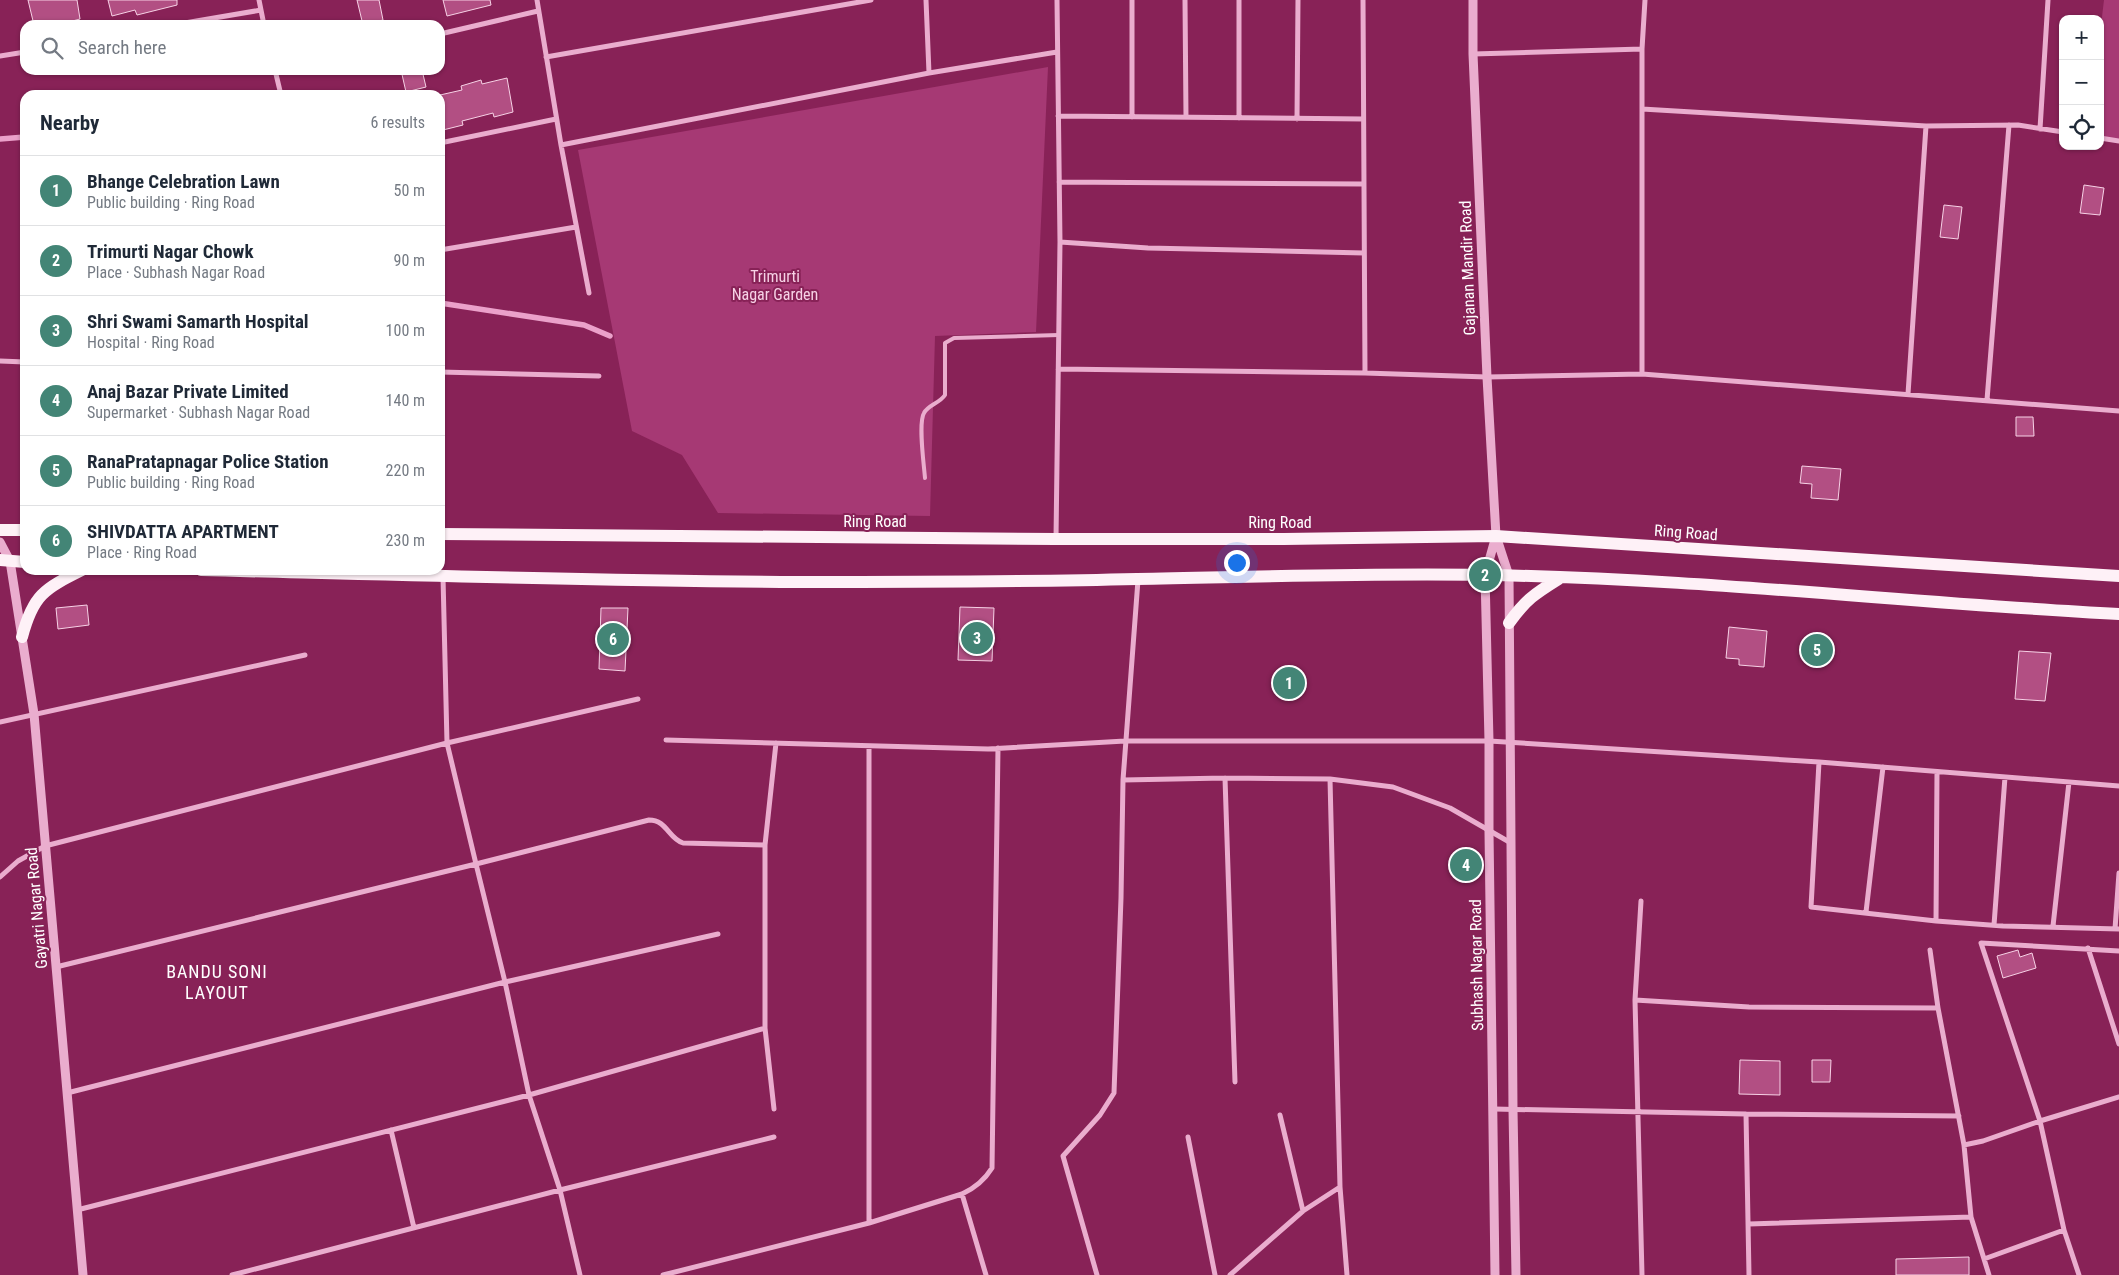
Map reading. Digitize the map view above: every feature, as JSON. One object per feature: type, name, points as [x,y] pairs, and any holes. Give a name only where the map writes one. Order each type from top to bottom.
[{"type":"main road","points":[[0,530],[20,530]]},
{"type":"main road","name":"Ring Road","points":[[445,534],[1056,539],[1284,539],[1496,536],[2119,576]]},
{"type":"main road","points":[[5,560],[20,562]]},
{"type":"main road","points":[[22,637],[28,614],[41,594],[73,575]]},
{"type":"main road","points":[[403,575],[798,582],[1138,579],[1237,576],[1485,575],[1713,585],[2010,608],[2119,614]]},
{"type":"main road","points":[[1509,623],[1533,594],[1560,578]]},
{"type":"street","points":[[259,0],[263,20]]},
{"type":"street","points":[[536,0],[560,145],[589,293]]},
{"type":"street","points":[[546,57],[871,0]]},
{"type":"street","points":[[926,0],[930,73]]},
{"type":"street","points":[[1056,539],[1060,242],[1057,0]]},
{"type":"street","points":[[1132,0],[1132,116]]},
{"type":"street","points":[[1184,0],[1186,117]]},
{"type":"street","points":[[1239,0],[1239,118]]},
{"type":"street","points":[[1297,119],[1298,0]]},
{"type":"street","points":[[1363,0],[1365,373]]},
{"type":"street","name":"Gajanan Mandir Road","points":[[1473,0],[1473,54],[1496,536]]},
{"type":"street","points":[[1642,374],[1642,49],[1646,0]]},
{"type":"street","points":[[2040,129],[2048,0]]},
{"type":"street","points":[[202,20],[261,10]]},
{"type":"street","points":[[445,33],[538,11]]},
{"type":"street","points":[[1473,54],[1642,49]]},
{"type":"street","points":[[560,145],[930,73],[1057,52]]},
{"type":"street","points":[[0,56],[20,53]]},
{"type":"street","points":[[276,75],[280,90]]},
{"type":"street","points":[[1642,109],[1926,126],[2009,125],[2059,131]]},
{"type":"street","points":[[1058,116],[1363,119]]},
{"type":"street","points":[[445,142],[556,119]]},
{"type":"street","points":[[1987,400],[2009,125]]},
{"type":"street","points":[[1908,394],[1926,126]]},
{"type":"street","points":[[2104,139],[2119,141]]},
{"type":"street","points":[[1059,182],[1364,184]]},
{"type":"street","points":[[445,249],[576,227]]},
{"type":"street","points":[[1060,242],[1148,248],[1364,254]]},
{"type":"street","points":[[0,361],[20,362]]},
{"type":"street","points":[[1058,369],[1365,373],[1487,377],[1642,374],[2119,410]]},
{"type":"street","points":[[445,372],[599,376]]},
{"type":"street","points":[[1496,536],[1509,576],[1516,1275]]},
{"type":"street","name":"Subhash Nagar Road","points":[[1495,1275],[1489,741],[1485,575],[1496,536]]},
{"type":"street","name":"Gayatri Nagar Road","points":[[0,542],[22,637],[34,714],[83,1275]]},
{"type":"street","points":[[443,576],[447,743],[505,982],[529,1095],[560,1190],[580,1275]]},
{"type":"street","points":[[1097,1275],[1062,1156],[1096,1121],[1114,1093],[1121,898],[1123,770],[1138,579]]},
{"type":"street","points":[[0,722],[305,655]]},
{"type":"street","points":[[0,877],[18,861],[45,846],[447,743],[638,699]]},
{"type":"street","points":[[666,740],[998,748],[1125,741],[1489,741],[1819,762],[2119,786]]},
{"type":"street","points":[[774,1109],[765,1028],[765,845],[776,743]]},
{"type":"street","points":[[869,746],[869,1223]]},
{"type":"street","points":[[663,1275],[869,1223],[962,1194],[974,1188],[985,1179],[992,1168],[998,748]]},
{"type":"street","points":[[1819,762],[1811,907],[1936,921],[2117,929],[2119,873]]},
{"type":"street","points":[[1866,912],[1883,768]]},
{"type":"street","points":[[1936,772],[1936,921]]},
{"type":"street","points":[[1994,925],[2005,777]]},
{"type":"street","points":[[1123,780],[1225,778],[1330,779],[1393,787],[1450,808],[1511,843]]},
{"type":"street","points":[[1225,778],[1235,1082]]},
{"type":"street","points":[[1330,779],[1340,1186],[1348,1275]]},
{"type":"street","points":[[2053,926],[2069,782]]},
{"type":"street","points":[[56,968],[649,820],[656,820],[662,823],[674,838],[683,843],[765,845]]},
{"type":"street","points":[[1641,901],[1635,1000],[1642,1275]]},
{"type":"street","points":[[67,1093],[505,982],[718,934]]},
{"type":"street","points":[[2079,1275],[2064,1230],[2040,1121],[1981,943],[2088,948],[2119,952]]},
{"type":"street","points":[[2088,948],[2119,1044]]},
{"type":"street","points":[[1930,950],[1938,1008],[1964,1145],[1971,1217],[1988,1275]]},
{"type":"street","points":[[1635,1000],[1749,1007],[1938,1008]]},
{"type":"street","points":[[77,1210],[529,1095],[765,1028]]},
{"type":"street","points":[[1964,1145],[1983,1141],[2040,1121],[2119,1098]]},
{"type":"street","points":[[1494,1109],[1959,1116]]},
{"type":"street","points":[[1746,1114],[1749,1275]]},
{"type":"street","points":[[1280,1115],[1303,1211]]},
{"type":"street","points":[[391,1130],[414,1228]]},
{"type":"street","points":[[232,1275],[774,1137]]},
{"type":"street","points":[[1188,1137],[1215,1275]]},
{"type":"street","points":[[1230,1275],[1303,1211],[1340,1186]]},
{"type":"street","points":[[962,1194],[986,1275]]},
{"type":"street","points":[[1749,1224],[1971,1217]]},
{"type":"street","points":[[1984,1260],[2064,1230]]},
{"type":"lane","points":[[925,478],[921,421],[925,411],[945,394],[945,343],[954,338],[1059,336]]},
{"type":"green space","points":[[2104,0],[2119,0],[2119,139],[2104,137],[2104,15],[2102,15]]},
{"type":"green space","name":"Trimurti Nagar Garden","points":[[1048,67],[1036,332],[935,336],[930,516],[718,513],[682,455],[632,431],[578,150]]},
{"type":"building","points":[[28,0],[77,0],[80,19],[33,20]]},
{"type":"building","points":[[108,0],[177,0],[177,5],[137,15],[135,10],[112,16]]},
{"type":"building","points":[[357,0],[379,0],[383,20],[362,20]]},
{"type":"building","points":[[443,0],[490,0],[491,5],[447,16]]},
{"type":"building","points":[[402,75],[423,75],[426,87],[406,90]]},
{"type":"building","points":[[507,78],[513,112],[494,117],[493,113],[462,121],[463,125],[445,130],[445,94],[462,90],[461,86],[481,80],[482,84]]},
{"type":"building","points":[[2084,185],[2104,188],[2100,215],[2080,213]]},
{"type":"building","points":[[1944,205],[1962,207],[1958,239],[1940,237]]},
{"type":"building","points":[[2016,417],[2033,417],[2034,436],[2016,436]]},
{"type":"building","points":[[1802,466],[1841,469],[1838,500],[1811,498],[1812,484],[1800,483]]},
{"type":"building","points":[[87,605],[89,625],[58,629],[56,608]]},
{"type":"building","points":[[960,607],[994,608],[992,661],[958,660]]},
{"type":"building","points":[[601,608],[628,608],[625,671],[599,669]]},
{"type":"building","points":[[1729,627],[1767,631],[1764,667],[1739,665],[1739,659],[1726,658]]},
{"type":"building","points":[[2019,651],[2051,653],[2045,701],[2015,699]]},
{"type":"building","points":[[2018,950],[2020,957],[2032,953],[2036,968],[2003,978],[1997,956]]},
{"type":"building","points":[[1740,1060],[1780,1061],[1780,1095],[1739,1094]]},
{"type":"building","points":[[1812,1060],[1831,1060],[1830,1082],[1812,1082]]},
{"type":"building","points":[[1969,1257],[1969,1275],[1896,1275],[1896,1259]]},
{"type":"waterway","points":[[0,139],[20,137]]},
{"type":"waterway","points":[[445,304],[584,325],[610,336]]},
{"type":"place","name":"Trimurti Nagar Chowk","points":[[1485,575]]},
{"type":"place","name":"Shri Swami Samarth Hospital","points":[[977,638]]},
{"type":"place","name":"SHIVDATTA APARTMENT","points":[[613,639]]},
{"type":"place","name":"RanaPratapnagar Police Station","points":[[1817,650]]},
{"type":"place","name":"Bhange Celebration Lawn","points":[[1289,683]]},
{"type":"place","name":"Anaj Bazar Private Limited","points":[[1466,865]]},
{"type":"district","name":"BANDU SONI LAYOUT","points":[[217,982]]}]
